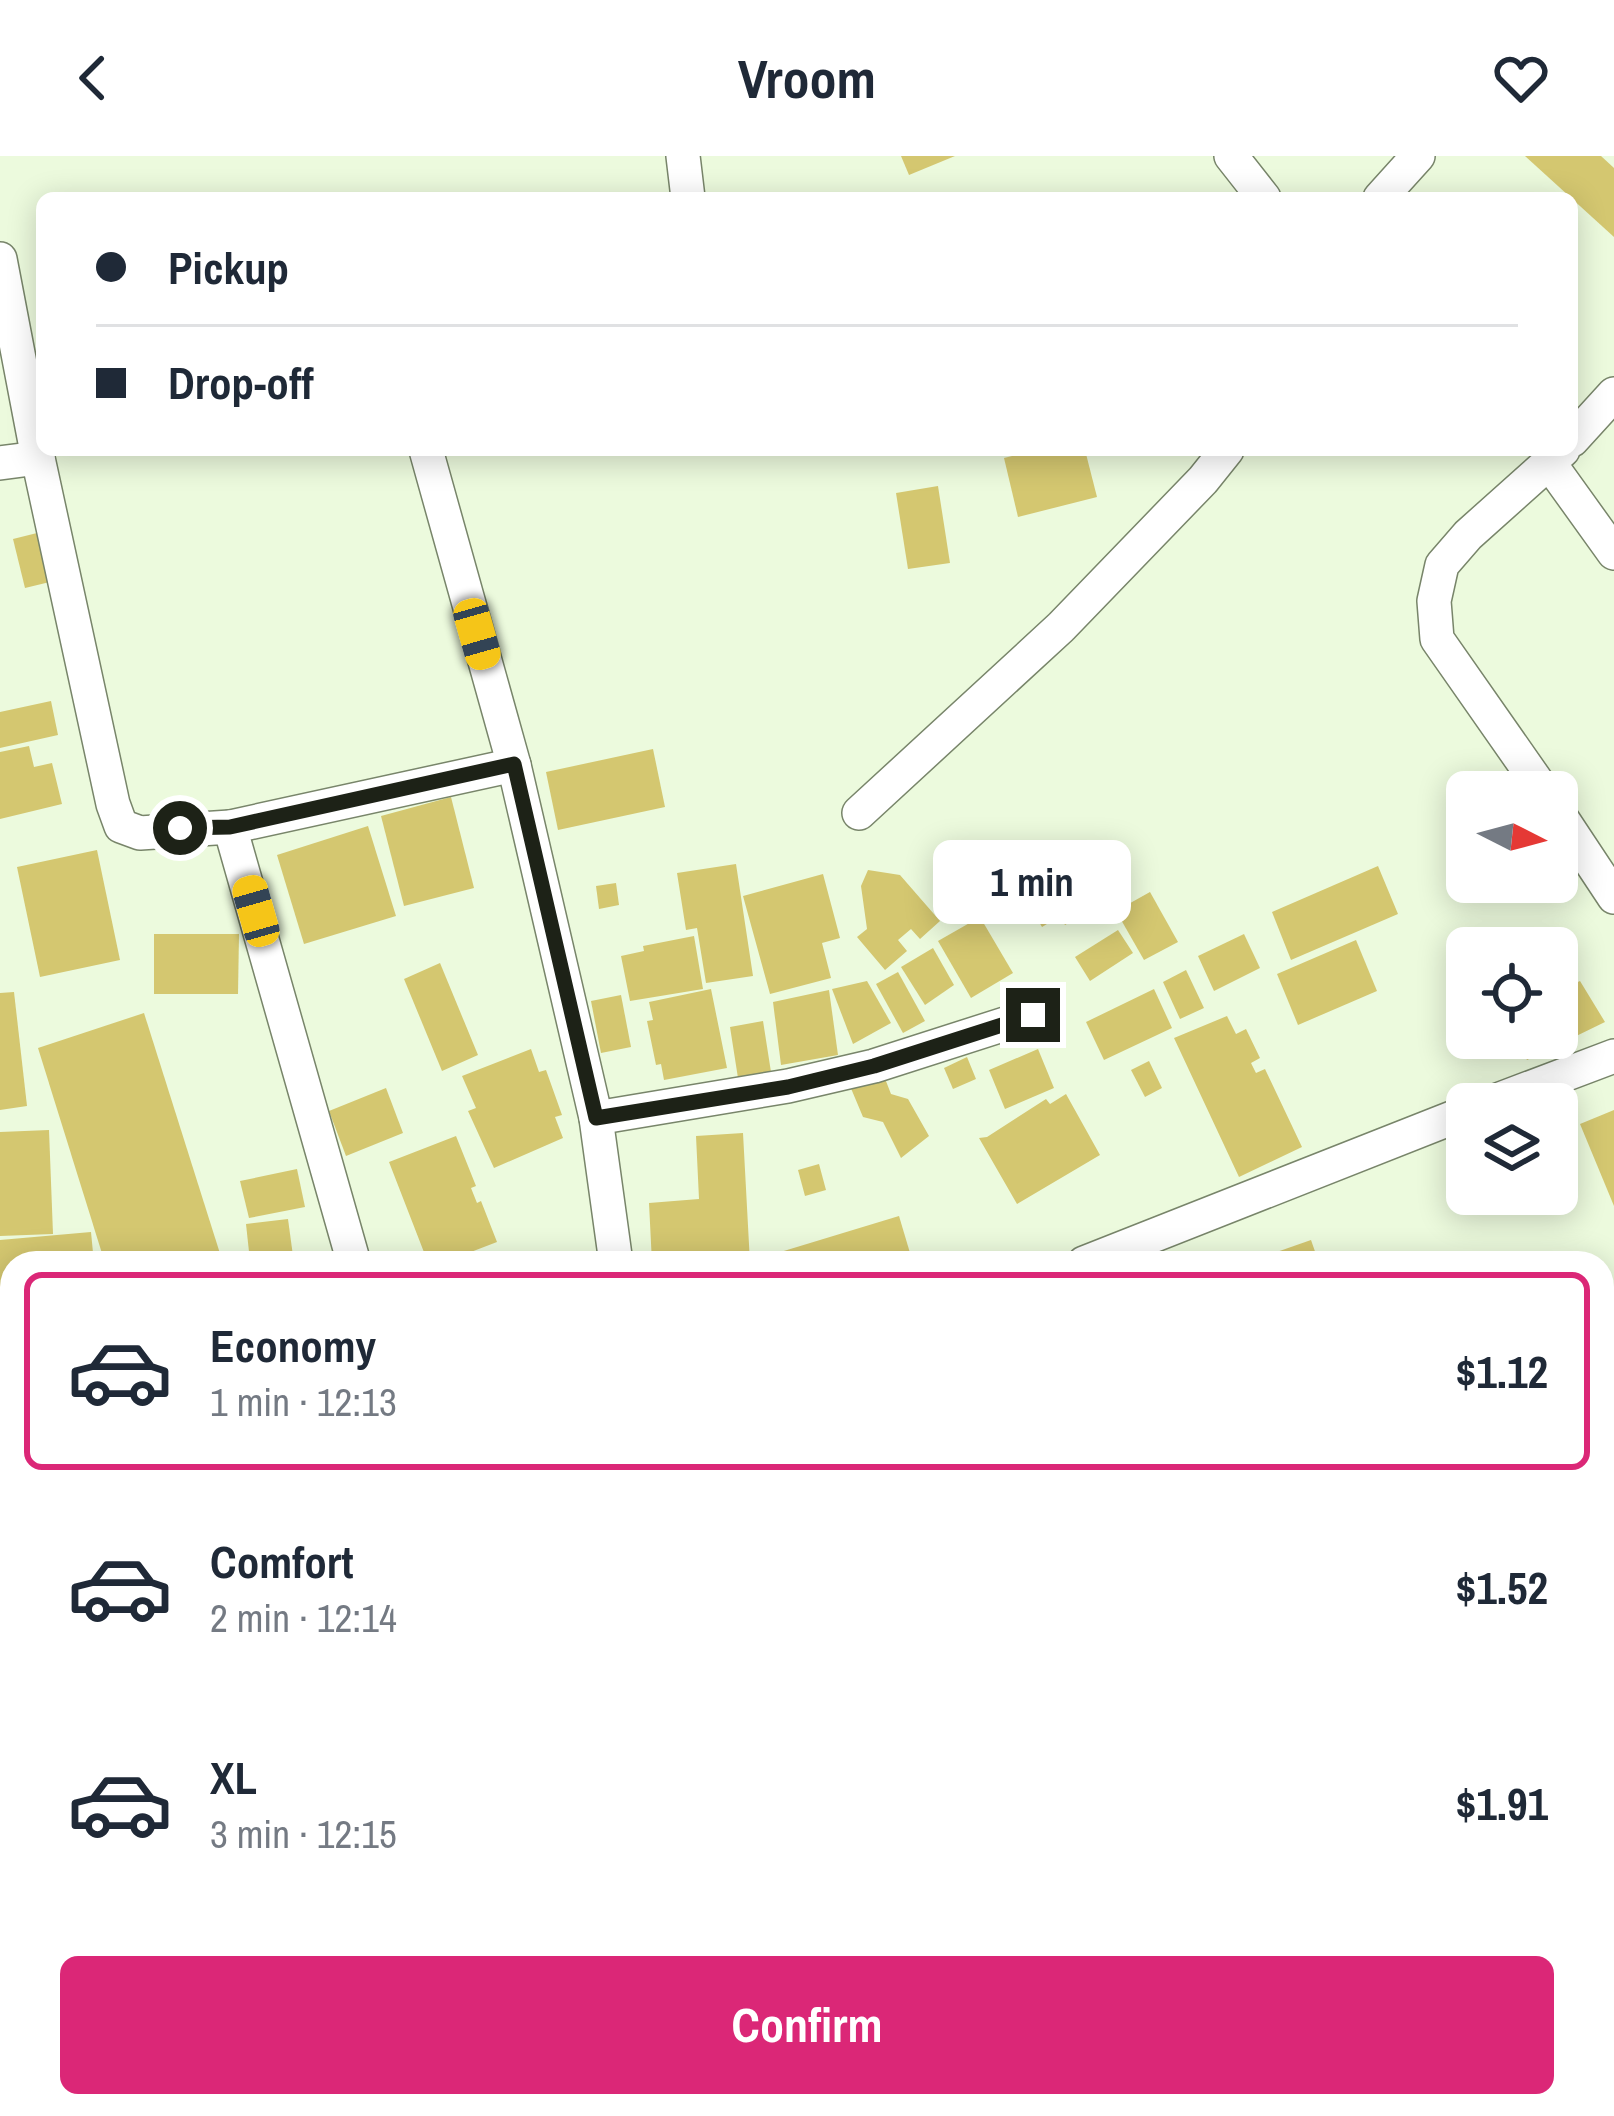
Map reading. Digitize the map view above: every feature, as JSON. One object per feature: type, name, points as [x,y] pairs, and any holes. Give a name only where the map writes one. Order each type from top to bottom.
[{"type":"street","points":[[683,156],[687,192]]},
{"type":"street","points":[[1231,156],[1259,192]]},
{"type":"street","points":[[1385,192],[1418,156]]},
{"type":"street","points":[[0,259],[36,448]]},
{"type":"street","points":[[1578,434],[1614,394]]},
{"type":"street","points":[[428,456],[514,764],[596,1118],[614,1251]]},
{"type":"street","points":[[859,814],[1061,627],[1221,456]]},
{"type":"street","points":[[1529,771],[1438,639],[1434,601],[1442,565],[1468,535],[1557,456]]},
{"type":"street","points":[[1564,456],[1614,553]]},
{"type":"street","points":[[0,463],[38,458],[121,826],[140,833],[230,827],[514,764]]},
{"type":"street","points":[[230,827],[351,1251]]},
{"type":"street","points":[[1578,843],[1614,897]]},
{"type":"street","points":[[596,1118],[788,1087],[874,1066],[1033,1015]]},
{"type":"street","points":[[1543,1083],[1614,1056]]},
{"type":"street","points":[[1114,1251],[1446,1120]]},
{"type":"building","points":[[901,156],[955,156],[909,175]]},
{"type":"building","points":[[1525,156],[1601,156],[1614,168],[1614,237],[1578,204],[1578,192],[1565,192]]},
{"type":"building","points":[[1087,456],[1097,497],[1018,517],[1004,458]]},
{"type":"building","points":[[938,486],[950,563],[908,569],[896,493]]},
{"type":"building","points":[[45,531],[58,580],[25,588],[13,539]]},
{"type":"building","points":[[51,701],[58,735],[0,748],[0,712]]},
{"type":"building","points":[[29,746],[34,767],[52,763],[62,804],[0,819],[0,752]]},
{"type":"building","points":[[653,749],[665,807],[558,830],[546,772]]},
{"type":"building","points":[[451,797],[474,888],[404,906],[381,816]]},
{"type":"building","points":[[368,826],[396,916],[304,944],[277,855]]},
{"type":"building","points":[[1098,840],[1126,889],[1065,925],[1060,916],[1042,927],[1019,887]]},
{"type":"building","points":[[97,850],[120,960],[40,977],[17,867]]},
{"type":"building","points":[[736,864],[753,976],[706,983],[697,928],[686,930],[677,873]]},
{"type":"building","points":[[1378,866],[1398,914],[1291,960],[1272,912]]},
{"type":"building","points":[[868,870],[900,875],[940,921],[920,939],[911,929],[898,940],[907,951],[885,970],[857,937],[867,929],[861,886]]},
{"type":"building","points":[[823,874],[840,938],[822,943],[831,978],[770,994],[743,896]]},
{"type":"building","points":[[616,883],[619,905],[599,909],[596,886]]},
{"type":"building","points":[[1150,892],[1178,942],[1144,960],[1116,911]]},
{"type":"building","points":[[980,917],[1013,973],[971,998],[938,941]]},
{"type":"building","points":[[1118,930],[1133,953],[1090,981],[1075,957]]},
{"type":"building","points":[[154,934],[239,934],[238,994],[154,994]]},
{"type":"building","points":[[1244,934],[1260,968],[1214,991],[1198,956]]},
{"type":"building","points":[[694,936],[703,989],[630,1001],[621,956],[644,951],[643,946]]},
{"type":"building","points":[[1356,940],[1377,991],[1298,1025],[1277,974]]},
{"type":"building","points":[[933,948],[954,985],[925,1005],[901,967]]},
{"type":"building","points":[[440,963],[478,1055],[442,1071],[404,979]]},
{"type":"building","points":[[1186,970],[1204,1008],[1180,1019],[1163,982]]},
{"type":"building","points":[[898,972],[925,1021],[903,1033],[876,984]]},
{"type":"building","points":[[867,981],[891,1023],[853,1044],[832,989]]},
{"type":"building","points":[[1578,982],[1605,1022],[1578,1035]]},
{"type":"building","points":[[711,989],[727,1068],[664,1080],[647,1021],[653,1020],[649,1002]]},
{"type":"building","points":[[1154,989],[1172,1028],[1104,1060],[1086,1022]]},
{"type":"building","points":[[829,990],[838,1055],[781,1065],[773,1002]]},
{"type":"building","points":[[14,992],[27,1106],[0,1110],[0,993]]},
{"type":"building","points":[[621,995],[631,1047],[601,1053],[591,1001]]},
{"type":"building","points":[[144,1013],[219,1251],[101,1251],[38,1048]]},
{"type":"building","points":[[1227,1016],[1236,1034],[1246,1029],[1260,1058],[1251,1063],[1256,1073],[1265,1069],[1302,1147],[1239,1177],[1174,1038]]},
{"type":"building","points":[[763,1021],[771,1072],[738,1078],[730,1027]]},
{"type":"building","points":[[531,1049],[539,1072],[546,1070],[562,1115],[555,1117],[563,1138],[494,1168],[468,1111],[476,1108],[462,1076]]},
{"type":"building","points":[[1038,1049],[1054,1088],[1005,1109],[989,1070]]},
{"type":"building","points":[[967,1057],[976,1079],[953,1089],[944,1068]]},
{"type":"building","points":[[1149,1061],[1162,1088],[1145,1097],[1131,1070]]},
{"type":"building","points":[[884,1076],[891,1094],[908,1099],[929,1136],[901,1158],[883,1122],[863,1117],[850,1086]]},
{"type":"building","points":[[386,1088],[403,1133],[346,1156],[329,1111]]},
{"type":"building","points":[[1066,1094],[1100,1155],[1017,1204],[979,1138],[1046,1099],[1050,1104]]},
{"type":"building","points":[[1614,1110],[1614,1206],[1580,1124]]},
{"type":"building","points":[[49,1130],[53,1234],[0,1236],[0,1132]]},
{"type":"building","points":[[743,1133],[749,1251],[651,1251],[649,1203],[699,1199],[696,1136]]},
{"type":"building","points":[[456,1136],[476,1186],[471,1188],[497,1242],[474,1251],[424,1251],[389,1162]]},
{"type":"building","points":[[819,1164],[826,1190],[805,1196],[798,1170]]},
{"type":"building","points":[[297,1169],[305,1207],[249,1218],[240,1181]]},
{"type":"building","points":[[899,1216],[909,1251],[784,1251]]},
{"type":"building","points":[[288,1219],[292,1251],[249,1251],[246,1224]]},
{"type":"building","points":[[91,1232],[93,1251],[0,1251],[0,1240]]},
{"type":"building","points":[[1311,1240],[1315,1251],[1280,1251]]},
{"type":"route","points":[[180,828],[230,827],[514,764],[596,1118],[788,1087],[874,1066],[1033,1015]]}]
